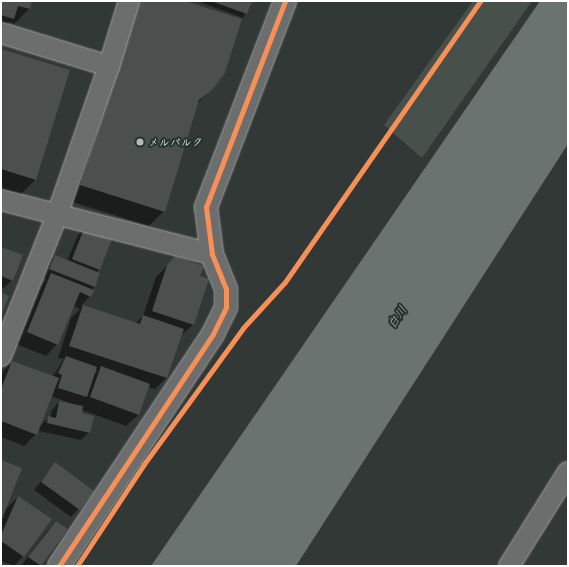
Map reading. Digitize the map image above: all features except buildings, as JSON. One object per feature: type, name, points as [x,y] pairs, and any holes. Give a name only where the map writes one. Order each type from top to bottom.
[{"type":"street","points":[[1,356],[57,215],[109,66],[129,1]]},
{"type":"street","points":[[59,566],[213,334],[226,307],[226,288],[212,254],[206,207],[285,1]]},
{"type":"street","points":[[1,33],[109,66]]},
{"type":"street","points":[[1,200],[212,254]]},
{"type":"street","points":[[509,566],[568,472]]},
{"type":"shaded area","points":[[473,1],[532,1],[422,158],[384,125]]},
{"type":"water","name":"白川","points":[[540,1],[568,1],[568,144],[296,566],[151,566]]},
{"type":"cycle path","points":[[59,566],[213,334],[226,307],[226,289],[212,254],[206,207],[285,1]]},
{"type":"cycle path","points":[[77,566],[144,464],[243,328],[285,282],[480,1]]},
{"type":"place","name":"メルパルク","points":[[140,142]]}]
